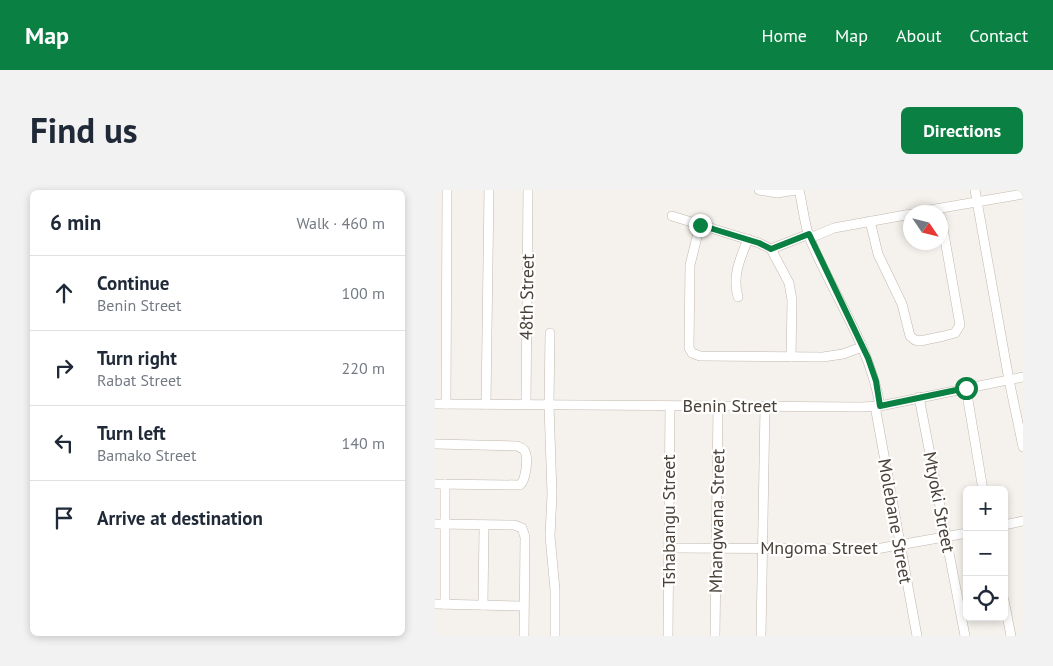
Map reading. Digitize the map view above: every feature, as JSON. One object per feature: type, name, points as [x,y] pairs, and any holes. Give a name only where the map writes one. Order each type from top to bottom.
[{"type":"street","points":[[446,404],[447,190]]},
{"type":"street","points":[[486,404],[489,190]]},
{"type":"street","name":"48th Street","points":[[526,404],[529,190]]},
{"type":"street","points":[[759,190],[777,193],[798,190]]},
{"type":"street","name":"Molebane Street","points":[[798,190],[809,236],[872,369],[899,546],[917,636]]},
{"type":"street","points":[[975,190],[1009,380],[1023,446]]},
{"type":"street","points":[[948,211],[976,202],[1023,192]]},
{"type":"street","points":[[771,249],[833,228],[903,215]]},
{"type":"street","points":[[672,216],[748,239],[771,249],[791,289],[791,357]]},
{"type":"street","points":[[870,221],[877,254],[902,304],[910,336],[915,340],[920,341],[952,334],[957,331],[960,325],[947,250]]},
{"type":"street","points":[[700,225],[690,265],[689,348],[692,353],[700,356],[791,357],[838,355],[862,347]]},
{"type":"street","points":[[738,297],[736,273],[748,239]]},
{"type":"street","points":[[550,333],[551,536],[555,590],[555,636]]},
{"type":"street","name":"Benin Street","points":[[435,404],[670,407],[878,406],[1023,377]]},
{"type":"street","points":[[966,388],[982,486]]},
{"type":"street","name":"Mtyoki Street","points":[[919,397],[965,636]]},
{"type":"street","name":"Mhangwana Street","points":[[715,636],[718,406]]},
{"type":"street","points":[[761,636],[765,406]]},
{"type":"street","name":"Tshabangu Street","points":[[668,636],[670,407]]},
{"type":"street","points":[[435,444],[517,446],[524,450],[526,454],[526,476],[520,485],[435,484]]},
{"type":"street","points":[[445,484],[440,524],[440,604],[523,606]]},
{"type":"street","points":[[1008,524],[1023,522]]},
{"type":"street","points":[[440,524],[516,525],[524,530],[524,636]]},
{"type":"street","points":[[483,604],[485,525]]},
{"type":"street","name":"Mngoma Street","points":[[669,548],[876,549],[963,534]]},
{"type":"street","points":[[1008,621],[1011,636]]},
{"type":"route","points":[[700,225],[765,245],[771,249],[809,234],[868,358],[876,381],[880,406],[966,388]]}]
